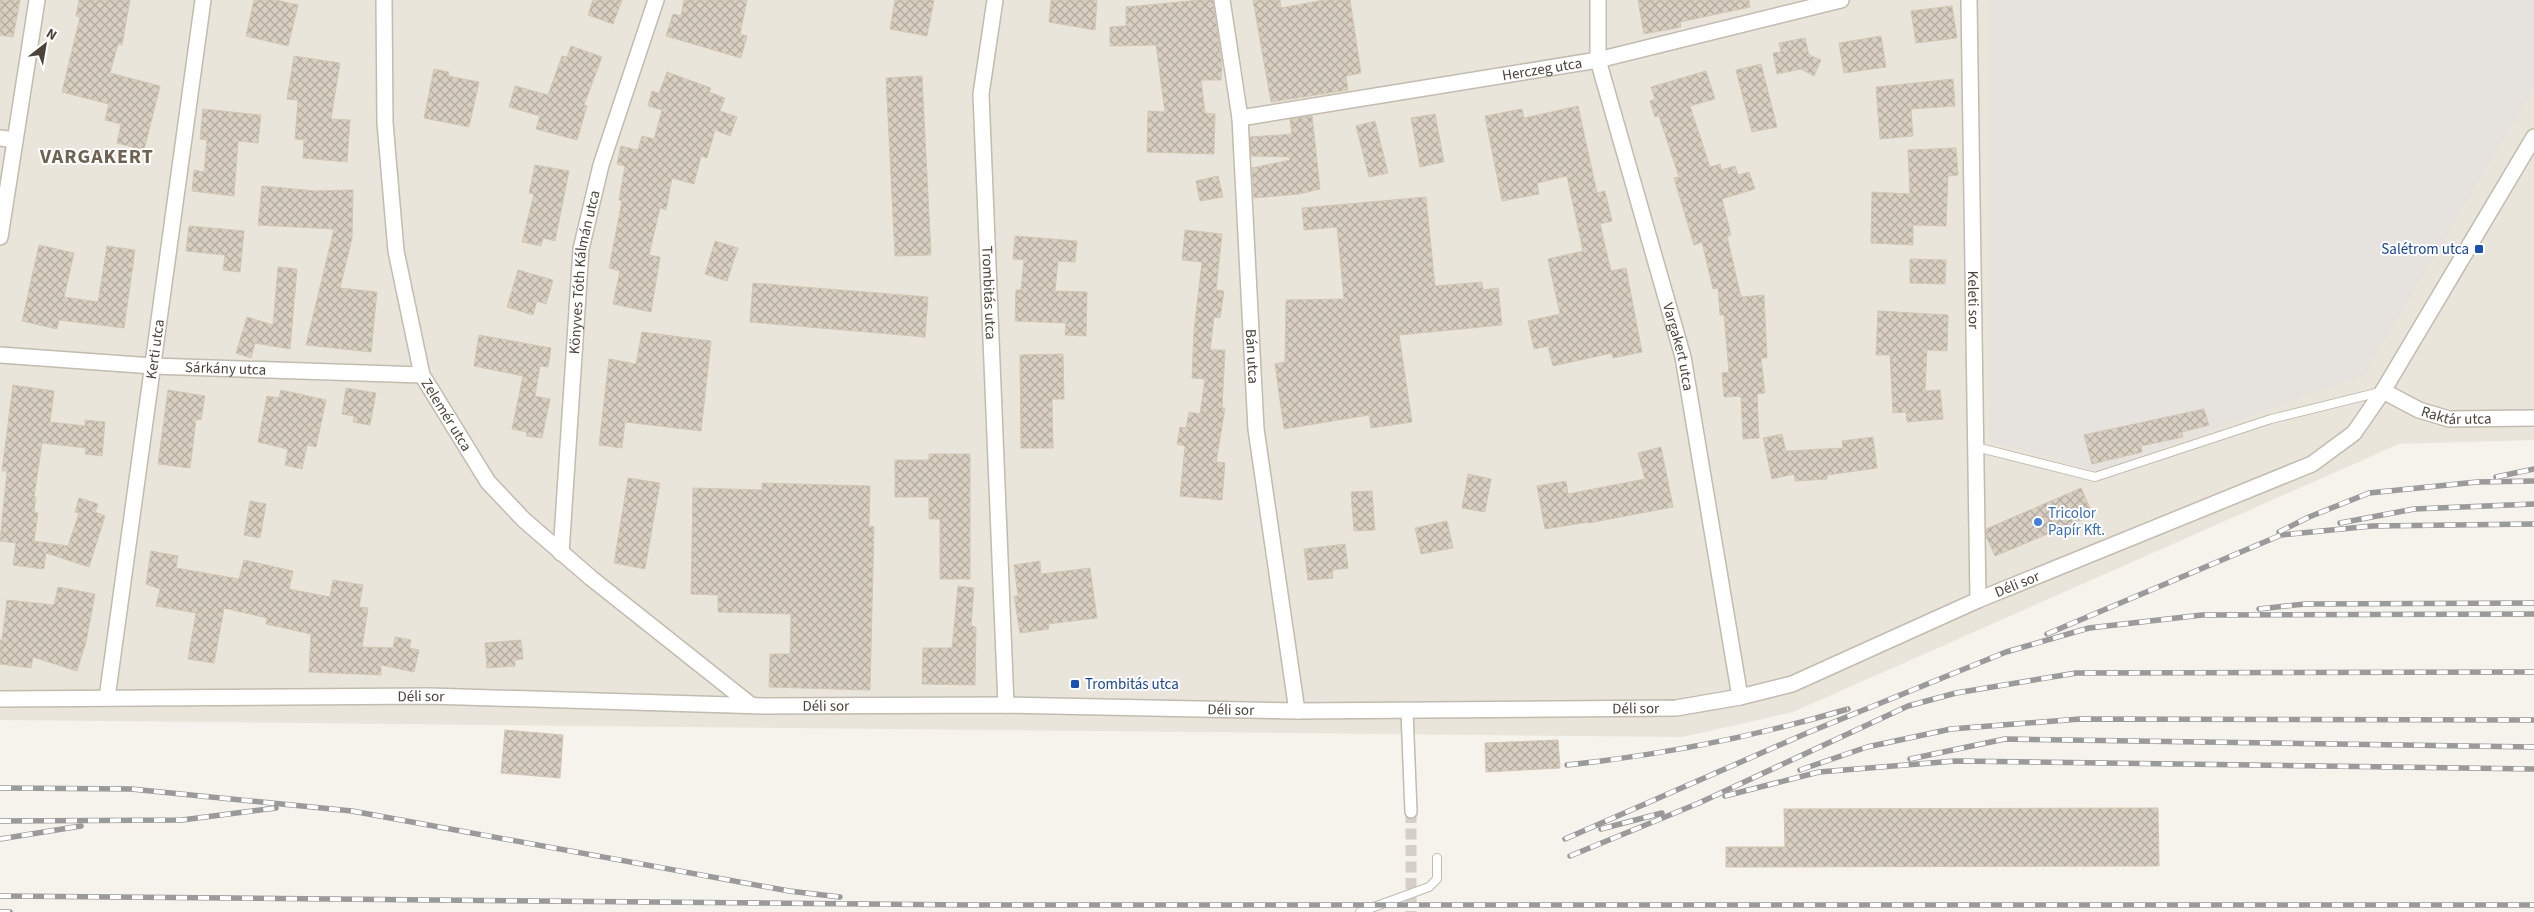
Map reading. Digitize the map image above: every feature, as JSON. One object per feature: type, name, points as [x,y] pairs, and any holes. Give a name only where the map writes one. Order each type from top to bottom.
[{"type":"street","points":[[0,237],[37,0]]},
{"type":"street","name":"Kerti utca","points":[[107,698],[204,0]]},
{"type":"street","name":"Zelemér utca","points":[[384,0],[385,123],[396,251],[422,375],[488,482],[524,520],[561,553],[751,706]]},
{"type":"street","name":"Könyves Tóth Kálmán utca","points":[[561,553],[581,249],[601,165],[656,0]]},
{"type":"street","name":"Trombitás utca","points":[[994,0],[982,94],[1006,705]]},
{"type":"street","name":"Bán utca","points":[[1222,0],[1240,118],[1256,429],[1296,711]]},
{"type":"street","name":"Vargakert utca","points":[[1598,0],[1598,60],[1683,357],[1740,697]]},
{"type":"street","name":"Herczeg utca","points":[[1240,118],[1598,60],[1841,0]]},
{"type":"street","name":"Keleti sor","points":[[1969,0],[1978,600]]},
{"type":"street","points":[[2383,391],[2534,137]]},
{"type":"street","points":[[0,138],[15,140]]},
{"type":"street","name":"Sárkány utca","points":[[0,355],[153,366],[422,375]]},
{"type":"street","name":"Déli sor","points":[[0,699],[429,696],[751,706],[1006,705],[1296,711],[1676,708],[1740,697],[1792,684],[1978,600],[2312,464],[2354,433],[2383,391]]},
{"type":"street","name":"Raktár utca","points":[[2383,391],[2419,410],[2449,419],[2534,418]]},
{"type":"street","points":[[1407,711],[1411,812]]},
{"type":"lane","points":[[1976,447],[2095,477],[2271,419],[2383,391]]},
{"type":"lane","points":[[1360,912],[1429,887],[1437,879],[1437,858]]},
{"type":"shaded area","points":[[0,0],[2534,0],[2534,440],[2399,444],[1793,712],[1683,737],[0,720]]},
{"type":"shaded area","points":[[1989,0],[2534,0],[2534,88],[2364,375],[2097,471],[1989,441]]},
{"type":"building","points":[[0,0],[20,0],[13,37],[0,35]]},
{"type":"building","points":[[79,0],[130,0],[122,45],[118,44],[110,73],[160,86],[144,150],[117,143],[121,124],[105,120],[109,104],[62,92],[80,17],[76,16]]},
{"type":"building","points":[[254,0],[276,0],[298,5],[288,46],[246,36]]},
{"type":"building","points":[[593,0],[622,0],[613,24],[588,15]]},
{"type":"building","points":[[684,0],[747,0],[740,34],[747,36],[741,58],[666,36],[673,14],[681,16]]},
{"type":"building","points":[[895,0],[934,0],[927,36],[890,29]]},
{"type":"building","points":[[1051,0],[1097,0],[1095,30],[1049,22]]},
{"type":"building","points":[[1213,0],[1222,65],[1221,80],[1201,80],[1205,113],[1215,114],[1214,154],[1147,152],[1148,111],[1165,112],[1156,45],[1110,46],[1110,27],[1126,26],[1126,7]]},
{"type":"building","points":[[1253,0],[1280,0],[1281,8],[1324,0],[1350,0],[1361,73],[1346,76],[1348,90],[1271,102]]},
{"type":"building","points":[[1638,0],[1749,0],[1750,7],[1680,22],[1681,27],[1644,34]]},
{"type":"building","points":[[1952,6],[1957,38],[1916,43],[1911,11]]},
{"type":"building","points":[[1881,36],[1886,67],[1844,73],[1839,43]]},
{"type":"building","points":[[1805,38],[1809,55],[1821,60],[1814,76],[1801,69],[1777,74],[1773,53],[1781,52],[1779,43]]},
{"type":"building","points":[[571,46],[602,57],[584,105],[587,106],[577,140],[536,129],[540,116],[509,107],[515,86],[548,95],[562,56],[567,57]]},
{"type":"building","points":[[294,56],[340,63],[331,119],[350,120],[347,162],[303,158],[304,140],[295,139],[298,100],[287,99]]},
{"type":"building","points":[[1761,64],[1777,127],[1752,132],[1736,70]]},
{"type":"building","points":[[434,69],[449,72],[448,76],[479,82],[469,127],[424,118]]},
{"type":"building","points":[[1706,71],[1715,99],[1690,106],[1710,167],[1720,164],[1721,170],[1735,166],[1738,175],[1749,172],[1755,189],[1722,199],[1731,235],[1727,236],[1740,293],[1742,297],[1764,295],[1767,358],[1761,358],[1765,393],[1757,394],[1759,438],[1743,439],[1741,396],[1724,397],[1722,373],[1729,372],[1724,315],[1720,315],[1718,288],[1713,289],[1702,242],[1694,245],[1674,178],[1679,177],[1659,116],[1655,117],[1650,101],[1655,99],[1651,87]]},
{"type":"building","points":[[667,72],[711,88],[709,92],[725,98],[720,111],[737,117],[730,136],[715,130],[707,158],[701,156],[694,184],[672,178],[666,210],[660,208],[649,255],[660,257],[651,312],[613,304],[620,271],[609,268],[622,201],[619,200],[625,166],[617,164],[621,146],[638,150],[642,136],[654,139],[662,110],[648,106],[652,91],[659,93]]},
{"type":"building","points":[[922,76],[931,255],[895,256],[886,78]]},
{"type":"building","points":[[1953,79],[1955,106],[1911,109],[1913,136],[1880,139],[1876,87]]},
{"type":"building","points":[[1578,106],[1597,193],[1605,191],[1612,221],[1600,224],[1611,271],[1626,268],[1642,352],[1613,358],[1612,353],[1553,366],[1548,346],[1534,349],[1528,321],[1560,314],[1548,259],[1583,251],[1567,176],[1537,183],[1539,194],[1502,201],[1485,116],[1522,109],[1524,118]]},
{"type":"building","points":[[203,109],[261,115],[258,143],[238,141],[234,196],[192,191],[194,170],[204,172],[207,140],[200,139]]},
{"type":"building","points":[[1435,114],[1444,162],[1420,167],[1411,118]]},
{"type":"building","points":[[1312,116],[1320,189],[1299,194],[1254,198],[1252,168],[1290,160],[1289,157],[1251,156],[1250,137],[1292,134],[1290,119]]},
{"type":"building","points":[[1375,121],[1388,173],[1369,177],[1356,126]]},
{"type":"building","points":[[1956,148],[1958,175],[1948,176],[1946,226],[1913,225],[1913,245],[1871,243],[1872,192],[1910,194],[1908,150]]},
{"type":"building","points":[[535,165],[569,171],[555,241],[543,238],[541,246],[522,242],[534,194],[529,193]]},
{"type":"building","points":[[1218,176],[1223,197],[1200,201],[1196,181]]},
{"type":"building","points":[[262,186],[315,191],[353,190],[352,238],[340,288],[377,292],[371,352],[306,345],[334,229],[258,225]]},
{"type":"building","points":[[1426,197],[1435,286],[1482,282],[1483,290],[1498,288],[1502,325],[1399,335],[1412,422],[1371,428],[1369,415],[1284,429],[1275,364],[1285,362],[1286,300],[1344,299],[1337,227],[1304,230],[1302,208]]},
{"type":"building","points":[[189,226],[244,231],[240,272],[223,270],[225,255],[186,251]]},
{"type":"building","points":[[1185,230],[1222,234],[1216,290],[1224,291],[1220,318],[1214,317],[1210,350],[1225,350],[1222,408],[1225,408],[1216,462],[1225,463],[1222,500],[1180,496],[1185,446],[1177,444],[1180,427],[1186,428],[1189,412],[1200,414],[1205,379],[1192,378],[1194,330],[1202,262],[1182,260]]},
{"type":"building","points":[[1015,236],[1077,241],[1075,262],[1058,261],[1055,291],[1087,292],[1086,336],[1065,335],[1066,323],[1015,321],[1016,290],[1021,290],[1024,260],[1013,259]]},
{"type":"building","points":[[715,241],[738,248],[727,281],[705,274]]},
{"type":"building","points":[[39,245],[74,253],[64,297],[98,302],[107,246],[135,250],[124,328],[59,320],[57,329],[22,321]]},
{"type":"building","points":[[1910,259],[1946,260],[1945,284],[1910,283]]},
{"type":"building","points":[[278,267],[297,269],[290,349],[255,343],[251,358],[236,353],[247,317],[273,325]]},
{"type":"building","points":[[518,270],[553,280],[546,304],[537,301],[533,315],[507,307]]},
{"type":"building","points":[[753,283],[928,297],[925,337],[750,322]]},
{"type":"building","points":[[1878,311],[1948,315],[1947,351],[1927,350],[1925,391],[1940,390],[1943,419],[1907,422],[1906,412],[1893,413],[1890,355],[1876,355]]},
{"type":"building","points":[[642,332],[711,341],[701,431],[625,422],[622,448],[599,445],[609,359],[636,364]]},
{"type":"building","points":[[479,335],[551,348],[548,367],[540,366],[535,396],[550,399],[542,438],[526,436],[527,432],[512,429],[523,376],[474,366]]},
{"type":"building","points":[[1063,354],[1064,399],[1052,399],[1053,448],[1021,448],[1020,355]]},
{"type":"building","points":[[13,385],[54,391],[50,422],[85,426],[85,420],[105,422],[102,456],[85,454],[86,448],[42,443],[34,497],[36,497],[34,512],[38,513],[34,541],[68,546],[79,513],[75,512],[79,498],[98,504],[95,512],[105,516],[89,567],[46,553],[44,569],[13,565],[16,543],[0,541],[7,471],[2,471]]},
{"type":"building","points":[[346,388],[376,393],[370,425],[353,422],[354,416],[342,414]]},
{"type":"building","points":[[168,390],[205,396],[201,420],[196,419],[190,468],[158,464]]},
{"type":"building","points":[[281,390],[326,400],[316,447],[307,445],[302,469],[285,465],[288,449],[258,442],[267,396],[279,398]]},
{"type":"building","points":[[2204,409],[2209,425],[2182,432],[2183,437],[2141,446],[2142,452],[2092,464],[2084,435]]},
{"type":"building","points":[[1782,434],[1786,451],[1843,448],[1842,441],[1873,437],[1877,468],[1827,475],[1827,479],[1795,481],[1794,474],[1772,479],[1763,438]]},
{"type":"building","points":[[1661,447],[1673,507],[1589,523],[1545,529],[1537,486],[1566,481],[1568,494],[1645,479],[1638,453]]},
{"type":"building","points":[[929,454],[970,454],[970,579],[940,579],[940,519],[929,519],[929,497],[895,497],[895,460],[929,460]]},
{"type":"building","points":[[1468,474],[1491,479],[1485,512],[1462,508]]},
{"type":"building","points":[[628,478],[660,483],[645,569],[614,563]]},
{"type":"building","points":[[762,483],[870,486],[869,526],[874,527],[870,690],[769,687],[770,654],[790,654],[791,614],[718,612],[718,595],[691,594],[693,488],[762,490]]},
{"type":"building","name":"Tricolor Papír Kft.","points":[[2081,488],[2093,515],[1995,556],[1986,536],[1986,529]]},
{"type":"building","points":[[1372,491],[1375,530],[1354,531],[1351,492]]},
{"type":"building","points":[[250,501],[266,504],[260,538],[244,535]]},
{"type":"building","points":[[1447,521],[1453,548],[1421,554],[1415,528]]},
{"type":"building","points":[[1345,544],[1348,568],[1332,570],[1333,578],[1308,580],[1304,549]]},
{"type":"building","points":[[151,551],[178,556],[176,568],[239,579],[244,560],[293,571],[289,589],[330,597],[333,580],[363,585],[359,607],[368,608],[362,647],[393,648],[395,637],[411,640],[409,648],[419,650],[414,672],[381,665],[381,675],[309,672],[311,634],[266,624],[267,618],[224,608],[214,663],[188,659],[196,613],[156,606],[160,589],[146,584]]},
{"type":"building","points":[[1040,561],[1041,574],[1090,568],[1097,618],[1048,624],[1049,629],[1020,633],[1014,596],[1018,596],[1014,565]]},
{"type":"building","points":[[958,586],[974,588],[971,626],[976,627],[975,685],[922,684],[923,648],[952,648]]},
{"type":"building","points":[[58,587],[95,594],[86,642],[77,671],[33,657],[31,668],[0,664],[0,640],[2,640],[7,600],[54,605]]},
{"type":"building","points":[[521,640],[523,659],[515,660],[515,666],[487,668],[485,643]]},
{"type":"building","points":[[505,730],[563,735],[560,778],[501,773]]},
{"type":"building","points":[[1558,740],[1560,768],[1486,772],[1485,743]]},
{"type":"building","points":[[2158,808],[2159,866],[1726,867],[1726,847],[1785,847],[1784,809]]},
{"type":"tunnel","points":[[1411,812],[1411,912]]},
{"type":"railway","points":[[2496,477],[2534,469]]},
{"type":"railway","points":[[2279,532],[2309,517],[2369,493],[2477,482],[2534,481]]},
{"type":"railway","points":[[2340,523],[2414,509],[2534,504]]},
{"type":"railway","points":[[2047,634],[2281,535],[2372,526],[2534,524]]},
{"type":"railway","points":[[2259,609],[2305,604],[2534,603]]},
{"type":"railway","points":[[1565,839],[1807,733],[2006,652],[2089,628],[2202,615],[2534,614]]},
{"type":"railway","points":[[1570,856],[1699,803],[1908,706],[1956,693],[2076,673],[2534,672]]},
{"type":"railway","points":[[1567,765],[1674,750],[1779,728],[1848,709]]},
{"type":"railway","points":[[1800,770],[1867,747],[1951,729],[2080,719],[2534,720]]},
{"type":"railway","points":[[1910,759],[2005,739],[2534,747]]},
{"type":"railway","points":[[1725,796],[1819,772],[1955,761],[2534,769]]},
{"type":"railway","points":[[0,788],[131,789],[352,811],[789,891],[840,897]]},
{"type":"railway","points":[[0,821],[182,820],[276,808]]},
{"type":"railway","points":[[1601,829],[1662,813]]},
{"type":"railway","points":[[0,839],[81,826]]},
{"type":"railway","points":[[0,896],[971,905],[2534,905]]},
{"type":"railway","points":[[0,912],[10,912]]},
{"type":"place","name":"Salétrom utca","points":[[2479,249]]},
{"type":"place","name":"Tricolor Papír Kft.","points":[[2038,522]]},
{"type":"place","name":"Trombitás utca","points":[[1075,684]]},
{"type":"district","name":"VARGAKERT","points":[[97,157]]}]
